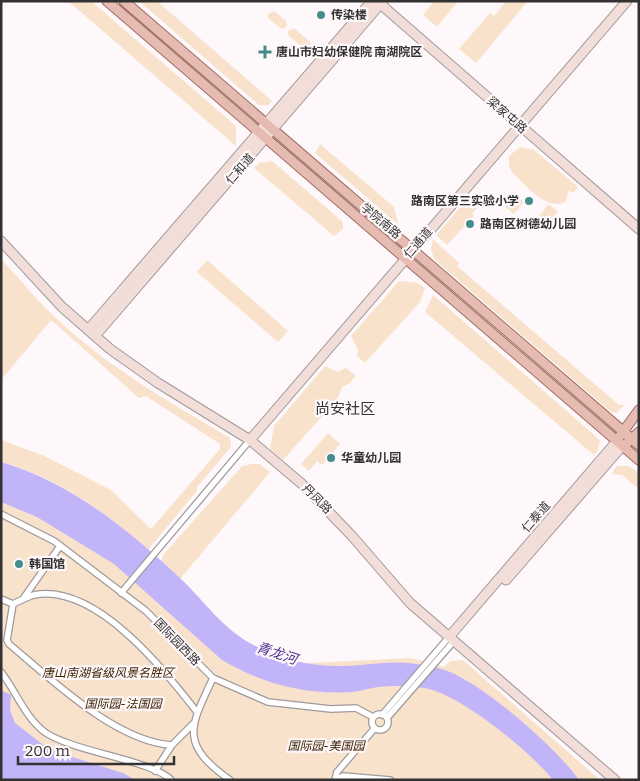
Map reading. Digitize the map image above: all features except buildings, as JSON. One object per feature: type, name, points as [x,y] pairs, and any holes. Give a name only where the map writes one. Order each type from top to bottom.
[{"type":"main road","name":"学院南路","points":[[108,1],[639,460]]},
{"type":"main road","name":"学院南路","points":[[124,1],[636,443]]},
{"type":"main road","name":"仁通道","points":[[250,440],[627,1]]},
{"type":"main road","name":"仁和道","points":[[88,330],[258,131],[378,2]]},
{"type":"main road","name":"仁和道","points":[[95,336],[274,130],[378,2]]},
{"type":"main road","name":"梁家屯路","points":[[378,2],[639,229]]},
{"type":"main road","name":"丹凤路","points":[[1,241],[62,307],[95,336],[152,378],[250,440],[320,501],[396,589],[614,780]]},
{"type":"main road","name":"仁泰道","points":[[451,639],[620,443],[622,430],[639,410]]},
{"type":"main road","name":"仁泰道","points":[[620,443],[636,443],[639,432]]},
{"type":"street","points":[[121,593],[250,440]]},
{"type":"street","name":"国际园西路","points":[[1,514],[60,546],[121,593],[157,622],[213,678],[268,702],[331,709],[356,708],[373,717]]},
{"type":"street","points":[[22,600],[60,546]]},
{"type":"street","points":[[1,599],[13,604],[34,595],[62,597],[112,621],[139,643],[164,669],[197,712]]},
{"type":"street","points":[[13,604],[4,641],[97,716],[161,745],[172,745]]},
{"type":"street","points":[[374,729],[372,724],[373,717],[385,716],[451,639]]},
{"type":"street","points":[[1,672],[32,719],[50,735],[72,746],[155,771],[171,780]]},
{"type":"street","points":[[213,678],[193,724],[195,745],[198,752],[230,780]]},
{"type":"street","points":[[374,729],[379,731],[386,728],[385,716]]},
{"type":"street","points":[[155,771],[172,745],[193,724]]},
{"type":"street","points":[[336,780],[337,772],[374,729]]},
{"type":"street","points":[[336,780],[343,776],[390,780]]},
{"type":"green space","points":[[68,1],[91,1],[236,126],[236,146]]},
{"type":"green space","points":[[139,1],[157,1],[272,101],[268,105],[259,105]]},
{"type":"green space","points":[[434,1],[458,1],[437,27],[423,15]]},
{"type":"green space","points":[[506,1],[528,1],[476,63],[459,49],[490,13],[494,16]]},
{"type":"green space","points":[[274,11],[286,21],[287,25],[284,29],[268,18],[268,14]]},
{"type":"green space","points":[[294,28],[310,42],[310,48],[304,49],[288,35],[288,31]]},
{"type":"green space","points":[[320,144],[394,207],[398,224],[315,153]]},
{"type":"green space","points":[[520,147],[534,150],[578,187],[573,193],[569,190],[566,201],[559,204],[544,200],[530,190],[512,172],[509,166],[509,156]]},
{"type":"green space","points":[[272,161],[343,222],[343,229],[334,236],[254,168],[259,163]]},
{"type":"green space","points":[[513,192],[524,202],[514,214],[502,204]]},
{"type":"green space","points":[[469,197],[479,205],[472,214],[474,216],[447,245],[436,235]]},
{"type":"green space","points":[[549,204],[558,212],[547,225],[538,217]]},
{"type":"green space","points":[[433,239],[459,263],[457,266],[619,405],[624,405],[617,413],[611,412],[434,259],[431,249]]},
{"type":"green space","points":[[1,259],[44,307],[92,349],[136,381],[230,438],[231,447],[148,550],[115,522],[79,497],[42,477],[1,462],[1,440],[42,455],[111,490],[151,529],[220,449],[220,444],[146,396],[139,398],[51,320],[1,380]]},
{"type":"green space","points":[[207,260],[288,331],[278,342],[197,272]]},
{"type":"green space","points":[[399,281],[418,283],[425,288],[420,302],[365,363],[357,356],[358,350],[351,336]]},
{"type":"green space","points":[[433,295],[600,440],[598,451],[594,455],[425,312]]},
{"type":"green space","points":[[325,366],[338,372],[346,368],[356,376],[350,383],[342,387],[338,398],[283,460],[270,449],[274,426]]},
{"type":"green space","points":[[328,433],[340,444],[322,465],[317,461],[309,471],[301,464]]},
{"type":"green space","points":[[260,464],[270,472],[180,579],[161,563],[163,555],[242,466]]},
{"type":"green space","points":[[617,466],[629,466],[639,473],[639,489],[622,475],[611,474]]},
{"type":"green space","name":"唐山南湖省级风景名胜区","points":[[1,471],[220,630],[289,664],[412,658],[444,667],[450,661],[463,660],[600,780],[1,780]]},
{"type":"shaded area","points":[[1,462],[52,482],[75,495],[120,526],[162,561],[229,629],[248,642],[271,653],[295,661],[319,665],[345,666],[409,663],[430,666],[450,672],[482,691],[519,719],[554,751],[579,780],[553,780],[543,768],[493,725],[439,692],[424,688],[402,686],[379,687],[353,692],[301,690],[253,676],[222,660],[114,564],[37,517],[1,502]]},
{"type":"shaded area","points":[[1,690],[11,695],[10,710],[15,723],[50,750],[123,773],[135,780],[1,780]]},
{"type":"place","name":"传染楼","points":[[321,15]]},
{"type":"place","name":"唐山市妇幼保健院 南湖院区","points":[[265,52]]},
{"type":"place","name":"路南区第三实验小学","points":[[529,201]]},
{"type":"place","name":"路南区树德幼儿园","points":[[470,224]]},
{"type":"place","name":"华童幼儿园","points":[[331,458]]},
{"type":"place","name":"韩国馆","points":[[19,564]]},
{"type":"district","name":"尚安社区","points":[[345,409]]},
{"type":"water label","name":"青龙河","points":[[277,653]]},
{"type":"park label","name":"国际园-法国园","points":[[123,704]]},
{"type":"park label","name":"国际园-美国园","points":[[326,746]]}]
